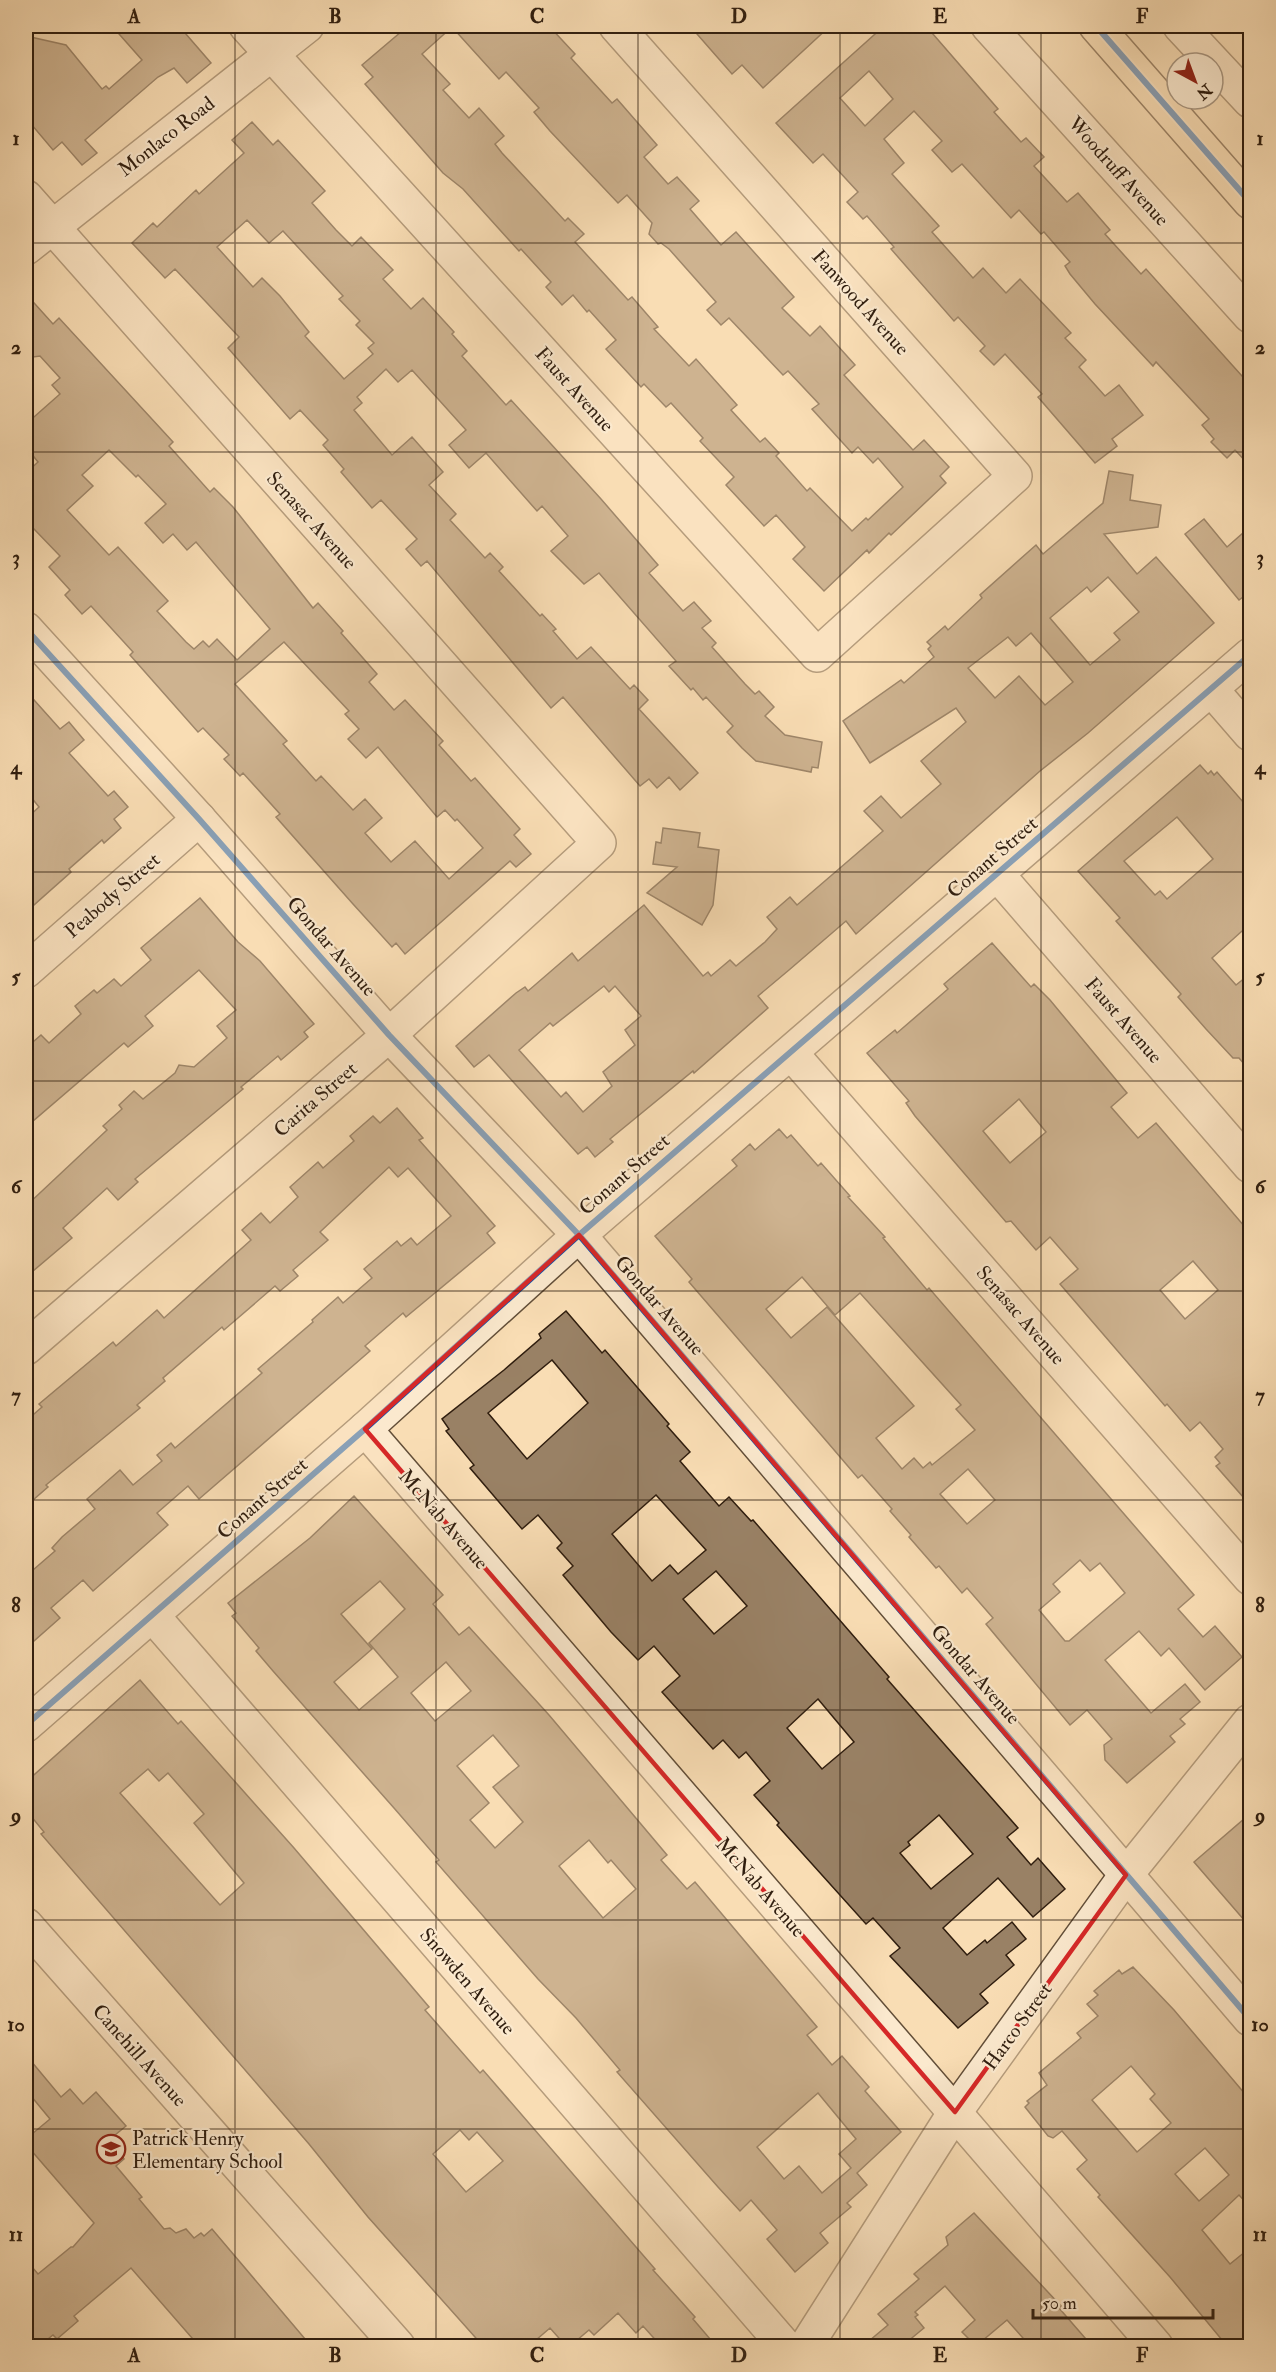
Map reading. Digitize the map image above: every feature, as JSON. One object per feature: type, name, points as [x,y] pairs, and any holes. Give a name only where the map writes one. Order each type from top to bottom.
[{"type":"main road","points":[[1096,26],[1251,202]]},
{"type":"street","name":"Faust Avenue","points":[[246,26],[817,655],[914,569]]},
{"type":"street","name":"Monlaco Road","points":[[26,248],[307,26]]},
{"type":"street","name":"Fanwood Avenue","points":[[616,26],[1015,476],[914,569]]},
{"type":"street","name":"Woodruff Avenue","points":[[988,26],[1251,316]]},
{"type":"street","points":[[1180,26],[1251,101]]},
{"type":"street","name":"Senasac Avenue","points":[[26,197],[599,843]]},
{"type":"street","name":"Gondar Avenue","points":[[26,629],[199,819],[388,1035],[579,1235],[1251,2019]]},
{"type":"street","name":"Conant Street","points":[[26,1725],[365,1429],[579,1235],[1251,655]]},
{"type":"street","points":[[1211,689],[1251,734]]},
{"type":"street","name":"Peabody Street","points":[[26,971],[199,819]]},
{"type":"street","name":"Carita Street","points":[[26,1348],[388,1035],[599,843]]},
{"type":"street","name":"Faust Avenue","points":[[997,874],[1251,1166]]},
{"type":"street","name":"Senasac Avenue","points":[[791,1053],[1251,1578]]},
{"type":"street","name":"McNab Avenue","points":[[365,1429],[1156,2346]]},
{"type":"street","name":"Snowden Avenue","points":[[152,1615],[785,2346]]},
{"type":"street","name":"Harco Street","points":[[806,2346],[955,2112],[1126,1875],[1251,1721]]},
{"type":"street","name":"Canehill Avenue","points":[[26,1925],[398,2346]]},
{"type":"highlighted area","points":[[579,1235],[1126,1875],[955,2112],[365,1429]]},
{"type":"building","points":[[112,26],[179,26],[211,63],[187,83],[174,68],[158,77],[85,140],[97,153],[82,165],[62,142],[53,150],[26,118],[26,36],[66,45],[102,89],[106,86],[109,89],[142,60]]},
{"type":"building","points":[[408,26],[532,26],[539,33],[549,26],[575,54],[571,58],[612,103],[617,99],[657,145],[644,157],[668,184],[677,177],[699,201],[690,209],[721,245],[736,232],[794,297],[782,308],[810,336],[820,326],[855,365],[844,375],[875,409],[913,450],[924,440],[949,467],[940,476],[946,483],[891,535],[889,533],[869,553],[867,550],[824,591],[793,559],[805,547],[776,515],[764,526],[726,485],[734,477],[700,441],[703,438],[671,403],[666,407],[644,384],[641,387],[606,349],[616,340],[589,310],[587,312],[573,295],[562,305],[546,287],[551,282],[521,249],[519,251],[463,189],[443,173],[365,84],[373,77],[362,65]],"holes":[[[452,27],[499,79],[506,72],[539,108],[534,112],[550,131],[618,203],[627,195],[652,223],[649,234],[658,244],[661,243],[669,249],[716,302],[707,310],[721,325],[729,318],[783,375],[788,371],[819,404],[812,409],[852,453],[858,447],[873,463],[878,458],[903,487],[868,520],[866,518],[852,531],[810,488],[807,491],[776,456],[779,453],[765,438],[760,442],[731,410],[737,405],[696,359],[689,366],[654,329],[658,327],[632,297],[628,300],[575,242],[584,234],[568,218],[565,221],[502,153],[495,144],[504,136],[479,108],[469,118],[443,90],[450,84],[422,54]]]},
{"type":"building","points":[[690,26],[830,26],[763,88],[742,65],[732,74]]},
{"type":"building","points":[[884,26],[926,26],[998,109],[994,112],[1021,142],[1026,138],[1044,157],[1034,166],[1067,202],[1078,193],[1110,230],[1105,234],[1141,274],[1146,269],[1251,386],[1251,467],[1235,450],[1227,458],[1211,442],[1214,439],[1202,425],[1209,419],[1156,362],[1153,366],[1095,304],[1065,266],[1070,262],[1044,232],[1041,234],[1019,210],[1011,218],[962,164],[952,172],[932,150],[942,141],[914,111],[884,139],[904,163],[892,174],[939,226],[932,232],[973,278],[983,268],[1006,293],[1020,279],[1071,333],[1065,338],[1086,360],[1079,367],[1105,396],[1119,385],[1143,415],[1112,439],[1117,446],[1095,463],[1038,397],[1042,394],[1005,354],[994,365],[980,351],[985,346],[958,317],[954,321],[891,249],[894,247],[867,216],[863,219],[847,202],[858,192],[823,154],[813,163],[776,123]],"holes":[[[869,71],[893,99],[865,126],[840,98]]]},
{"type":"building","points":[[252,122],[273,145],[278,140],[325,191],[312,203],[336,230],[352,246],[361,237],[393,270],[383,279],[411,309],[423,298],[454,332],[452,334],[467,351],[462,356],[506,405],[511,400],[658,565],[649,573],[683,611],[694,602],[711,621],[702,628],[716,643],[712,647],[755,694],[759,691],[774,707],[765,716],[785,735],[822,742],[818,768],[812,767],[811,772],[756,761],[727,732],[733,726],[706,697],[703,700],[693,688],[691,690],[669,666],[676,661],[599,573],[584,584],[551,551],[568,536],[542,506],[537,511],[486,453],[469,468],[449,445],[466,430],[412,370],[398,382],[386,369],[357,397],[362,403],[354,410],[392,455],[412,437],[443,472],[429,485],[456,514],[450,520],[485,558],[490,553],[503,567],[499,571],[540,616],[542,614],[556,629],[553,631],[577,659],[591,647],[630,689],[634,685],[648,700],[639,709],[698,773],[680,790],[669,777],[657,788],[649,779],[640,786],[563,697],[551,708],[427,561],[421,566],[406,549],[417,539],[381,500],[372,508],[341,472],[344,469],[323,445],[328,440],[300,410],[290,419],[228,348],[239,337],[175,269],[165,278],[132,243],[153,223],[157,227],[196,190],[199,194],[244,153],[232,140]],"holes":[[[247,220],[269,243],[283,231],[343,296],[339,299],[360,321],[356,325],[374,343],[368,348],[373,354],[344,379],[305,336],[309,332],[280,296],[262,278],[253,287],[217,247]]]},
{"type":"building","points":[[26,294],[53,324],[59,318],[173,442],[169,446],[210,492],[214,488],[233,507],[313,608],[318,603],[377,674],[369,682],[394,710],[405,700],[443,741],[439,745],[471,781],[475,778],[520,829],[514,835],[531,854],[516,867],[510,861],[405,954],[396,943],[392,947],[276,817],[280,814],[243,773],[240,776],[224,759],[229,755],[203,728],[198,732],[130,655],[133,652],[91,606],[82,614],[65,595],[70,590],[49,567],[60,556],[34,529],[26,536],[26,473],[38,462],[26,447],[26,424],[60,394],[52,385],[60,378],[40,356],[26,358]],"holes":[[[109,450],[166,504],[145,523],[163,543],[173,534],[187,550],[196,542],[270,629],[237,660],[217,639],[209,647],[203,641],[194,649],[186,642],[157,611],[168,601],[118,547],[109,555],[67,510],[93,486],[82,475]],[[284,642],[349,711],[345,714],[359,729],[348,739],[366,758],[378,747],[437,817],[445,810],[455,821],[457,819],[483,848],[449,879],[415,841],[391,862],[365,833],[382,818],[365,799],[353,810],[321,776],[316,781],[283,744],[287,741],[235,684]]]},
{"type":"building","points":[[1109,471],[1133,475],[1130,500],[1161,505],[1158,527],[1104,534],[1137,574],[1156,557],[1214,623],[1088,733],[1040,771],[856,934],[846,921],[758,996],[768,1008],[694,1073],[693,1071],[610,1139],[613,1142],[595,1157],[587,1147],[578,1154],[489,1055],[474,1067],[456,1046],[516,993],[525,987],[528,991],[572,953],[578,961],[644,905],[703,976],[708,972],[711,976],[730,960],[736,966],[765,942],[777,929],[767,917],[790,897],[797,905],[883,831],[864,811],[881,796],[901,818],[941,784],[921,761],[966,722],[956,708],[870,763],[843,721],[901,680],[904,683],[934,657],[928,649],[931,646],[927,642],[945,626],[948,630],[982,598],[980,595],[1036,545],[1043,554],[1103,503]],"holes":[[[1108,577],[1139,612],[1114,633],[1120,640],[1090,665],[1050,618],[1087,587],[1091,592]],[[1031,633],[1073,682],[1045,705],[1019,676],[995,698],[968,668],[1008,637],[1016,646]],[[604,986],[609,992],[615,986],[641,1016],[625,1030],[635,1045],[603,1072],[612,1086],[583,1112],[566,1092],[561,1097],[519,1050],[550,1023],[553,1026]]]},
{"type":"building","points":[[1204,519],[1227,547],[1251,526],[1251,591],[1239,600],[1185,534]]},
{"type":"building","points":[[26,691],[60,729],[69,722],[84,740],[69,753],[108,796],[114,791],[128,807],[114,819],[121,828],[104,843],[102,840],[69,869],[71,872],[26,912],[26,819],[39,807],[26,791]]},
{"type":"building","points":[[1200,765],[1208,774],[1211,771],[1214,775],[1217,772],[1251,811],[1251,923],[1212,958],[1236,985],[1251,973],[1251,1072],[1239,1058],[1233,1058],[1178,997],[1181,994],[1116,921],[1120,918],[1078,871]],"holes":[[[1177,817],[1213,859],[1167,899],[1160,891],[1155,895],[1124,861]]]},
{"type":"building","points":[[663,828],[700,833],[698,847],[719,850],[713,905],[702,925],[647,893],[677,867],[653,864],[656,842],[661,843]]},
{"type":"building","points":[[200,898],[238,942],[260,961],[314,1024],[304,1032],[308,1037],[281,1060],[278,1056],[241,1087],[243,1089],[135,1179],[138,1182],[118,1200],[107,1188],[63,1228],[72,1238],[26,1277],[26,1206],[107,1130],[103,1126],[122,1109],[119,1105],[134,1091],[143,1099],[175,1073],[179,1065],[194,1067],[227,1038],[217,1026],[236,1010],[199,970],[145,1016],[153,1026],[128,1047],[124,1043],[26,1127],[26,1048],[41,1035],[49,1043],[81,1014],[75,1006],[94,990],[97,993],[114,979],[121,986],[151,960],[141,948]]},
{"type":"building","points":[[992,943],[1031,987],[1034,984],[1050,1000],[1127,1093],[1111,1107],[1138,1138],[1156,1123],[1251,1234],[1251,1506],[1216,1466],[1220,1463],[1215,1457],[1223,1449],[1200,1422],[1190,1431],[1167,1404],[1165,1406],[1060,1284],[1078,1269],[1050,1237],[1036,1250],[1011,1221],[1006,1222],[915,1116],[906,1103],[909,1101],[867,1053],[895,1030],[897,1033],[948,989],[944,984]],"holes":[[[1019,1099],[1046,1132],[1010,1163],[983,1131]],[[1193,1261],[1218,1290],[1185,1319],[1160,1290]]]},
{"type":"building","points":[[397,1108],[423,1138],[419,1140],[495,1226],[487,1233],[495,1243],[406,1317],[403,1313],[365,1346],[370,1351],[199,1499],[188,1486],[157,1513],[168,1525],[93,1591],[83,1580],[51,1608],[60,1618],[26,1648],[26,1576],[55,1551],[52,1548],[62,1537],[95,1509],[87,1499],[120,1470],[133,1485],[162,1461],[157,1455],[171,1443],[175,1448],[262,1373],[258,1369],[313,1322],[312,1320],[338,1297],[343,1303],[372,1278],[364,1269],[397,1241],[401,1246],[411,1238],[417,1245],[451,1216],[408,1168],[398,1177],[389,1167],[320,1232],[328,1240],[293,1270],[298,1276],[280,1291],[275,1286],[224,1330],[222,1327],[163,1378],[165,1381],[137,1405],[140,1408],[46,1485],[48,1487],[26,1506],[26,1421],[42,1407],[39,1404],[113,1342],[116,1346],[157,1310],[164,1318],[251,1240],[242,1230],[261,1213],[270,1223],[298,1197],[290,1187],[318,1162],[323,1168],[354,1141],[350,1136],[373,1116],[380,1123]]},
{"type":"building","points":[[779,1129],[787,1138],[791,1135],[818,1166],[821,1163],[927,1290],[929,1288],[1194,1595],[1178,1609],[1203,1637],[1215,1626],[1242,1657],[1205,1690],[1169,1648],[1161,1656],[1139,1631],[1105,1660],[1151,1713],[1185,1684],[1200,1702],[1180,1719],[1185,1724],[1170,1736],[1175,1742],[1127,1783],[1105,1760],[1104,1745],[1112,1739],[1087,1710],[1070,1725],[986,1624],[993,1618],[967,1588],[962,1593],[939,1566],[936,1568],[909,1537],[911,1535],[890,1511],[892,1509],[862,1475],[858,1478],[689,1282],[692,1279],[655,1236],[737,1166],[732,1160],[750,1144],[755,1150]],"holes":[[[802,1277],[835,1315],[860,1293],[961,1405],[956,1409],[975,1430],[932,1465],[930,1462],[923,1468],[914,1458],[902,1469],[876,1438],[914,1406],[827,1307],[791,1338],[766,1309]],[[968,1469],[995,1500],[967,1524],[940,1494]],[[1080,1560],[1090,1571],[1100,1563],[1125,1593],[1069,1641],[1065,1641],[1039,1610],[1060,1592],[1053,1584]]]},
{"type":"building","points":[[566,1311],[602,1353],[605,1350],[690,1452],[680,1461],[719,1506],[729,1497],[751,1521],[753,1520],[889,1677],[887,1679],[1018,1828],[1007,1837],[1031,1865],[1038,1858],[1065,1889],[1033,1917],[998,1878],[943,1928],[967,1955],[985,1940],[987,1943],[1012,1922],[1026,1939],[1006,1955],[1014,1965],[980,1994],[988,2003],[958,2028],[890,1956],[900,1948],[873,1918],[866,1924],[777,1825],[779,1823],[754,1795],[770,1781],[746,1752],[739,1758],[723,1740],[713,1749],[662,1692],[680,1676],[654,1646],[638,1660],[611,1632],[563,1575],[573,1566],[557,1548],[562,1543],[538,1515],[522,1529],[470,1468],[474,1465],[446,1431],[449,1429],[442,1419],[541,1338],[539,1334]],"holes":[[[552,1360],[588,1403],[527,1459],[488,1413]],[[656,1495],[706,1550],[678,1574],[670,1565],[652,1581],[612,1534]],[[716,1571],[747,1606],[714,1634],[683,1599]],[[818,1699],[854,1742],[822,1769],[787,1728]],[[939,1815],[973,1854],[931,1889],[900,1853],[910,1845],[908,1842]]]},
{"type":"building","points":[[354,1496],[443,1595],[433,1604],[459,1635],[469,1627],[549,1715],[667,1855],[661,1860],[687,1889],[695,1882],[817,2027],[807,2035],[832,2065],[842,2056],[869,2087],[865,2091],[901,2132],[857,2173],[867,2185],[847,2203],[851,2207],[820,2233],[828,2243],[795,2272],[767,2239],[777,2230],[751,2200],[740,2211],[718,2187],[617,2072],[620,2070],[576,2018],[538,1979],[436,1862],[439,1860],[273,1671],[256,1651],[259,1648],[232,1616],[236,1613],[228,1603],[310,1538]],"holes":[[[380,1581],[405,1609],[369,1643],[398,1677],[359,1710],[334,1682],[372,1649],[341,1614]],[[446,1662],[471,1691],[435,1721],[411,1693]],[[493,1735],[519,1766],[493,1787],[523,1822],[495,1848],[470,1820],[489,1803],[457,1766]],[[589,1840],[608,1863],[611,1860],[636,1889],[603,1918],[559,1866]],[[818,2093],[856,2139],[839,2154],[851,2168],[822,2193],[799,2166],[784,2179],[757,2147]]]},
{"type":"building","points":[[140,1680],[178,1724],[181,1721],[294,1848],[429,2007],[425,2010],[480,2073],[483,2070],[655,2269],[653,2270],[695,2317],[693,2319],[716,2346],[661,2346],[643,2326],[636,2333],[618,2313],[594,2335],[589,2330],[570,2346],[566,2346],[550,2328],[529,2346],[483,2346],[368,2217],[309,2144],[41,1834],[44,1832],[26,1810],[26,1782]],"holes":[[[148,1769],[159,1781],[168,1773],[204,1814],[194,1823],[244,1883],[220,1905],[120,1793]],[[460,2130],[469,2140],[477,2132],[503,2161],[466,2192],[433,2154]]]},
{"type":"building","points":[[1251,1813],[1251,1928],[1194,1862]]},
{"type":"building","points":[[1133,1967],[1174,2010],[1251,2101],[1251,2208],[1239,2195],[1202,2230],[1230,2264],[1251,2247],[1251,2341],[1244,2346],[1227,2346],[1170,2277],[1098,2197],[1100,2195],[1077,2169],[1087,2160],[1062,2131],[1053,2138],[1048,2136],[1025,2107],[1029,2103],[1027,2101],[1047,2085],[1039,2073],[1081,2038],[1077,2033],[1098,2016],[1087,2004],[1098,1995],[1094,1991],[1119,1970],[1122,1974]],"holes":[[[1131,2066],[1155,2094],[1150,2099],[1171,2123],[1137,2152],[1092,2100]],[[1205,2148],[1229,2175],[1199,2201],[1175,2174]]]},
{"type":"building","points":[[26,2055],[61,2097],[70,2089],[83,2104],[96,2092],[126,2126],[109,2140],[124,2159],[116,2166],[142,2197],[139,2199],[164,2229],[170,2228],[176,2233],[186,2229],[194,2238],[201,2233],[204,2236],[212,2229],[311,2346],[199,2346],[131,2268],[74,2316],[78,2321],[57,2339],[53,2335],[39,2346],[26,2346],[26,2260],[38,2274],[73,2247],[94,2223],[30,2149],[32,2147],[26,2139],[50,2119],[26,2090]]},
{"type":"building","points":[[974,2213],[1061,2306],[1059,2308],[1092,2346],[1030,2346],[1007,2320],[976,2346],[962,2332],[975,2320],[945,2286],[915,2312],[918,2315],[915,2317],[924,2328],[902,2346],[863,2346],[888,2325],[878,2314],[919,2279],[914,2274],[948,2245],[946,2237]]},
{"type":"cycle path","points":[[1096,26],[1250,202]]},
{"type":"cycle path","points":[[26,629],[199,819],[389,1035],[579,1235],[1250,2019]]},
{"type":"cycle path","points":[[26,1725],[365,1429],[579,1235],[1250,655]]},
{"type":"place","name":"Patrick Henry Elementary School","points":[[111,2149]]}]
